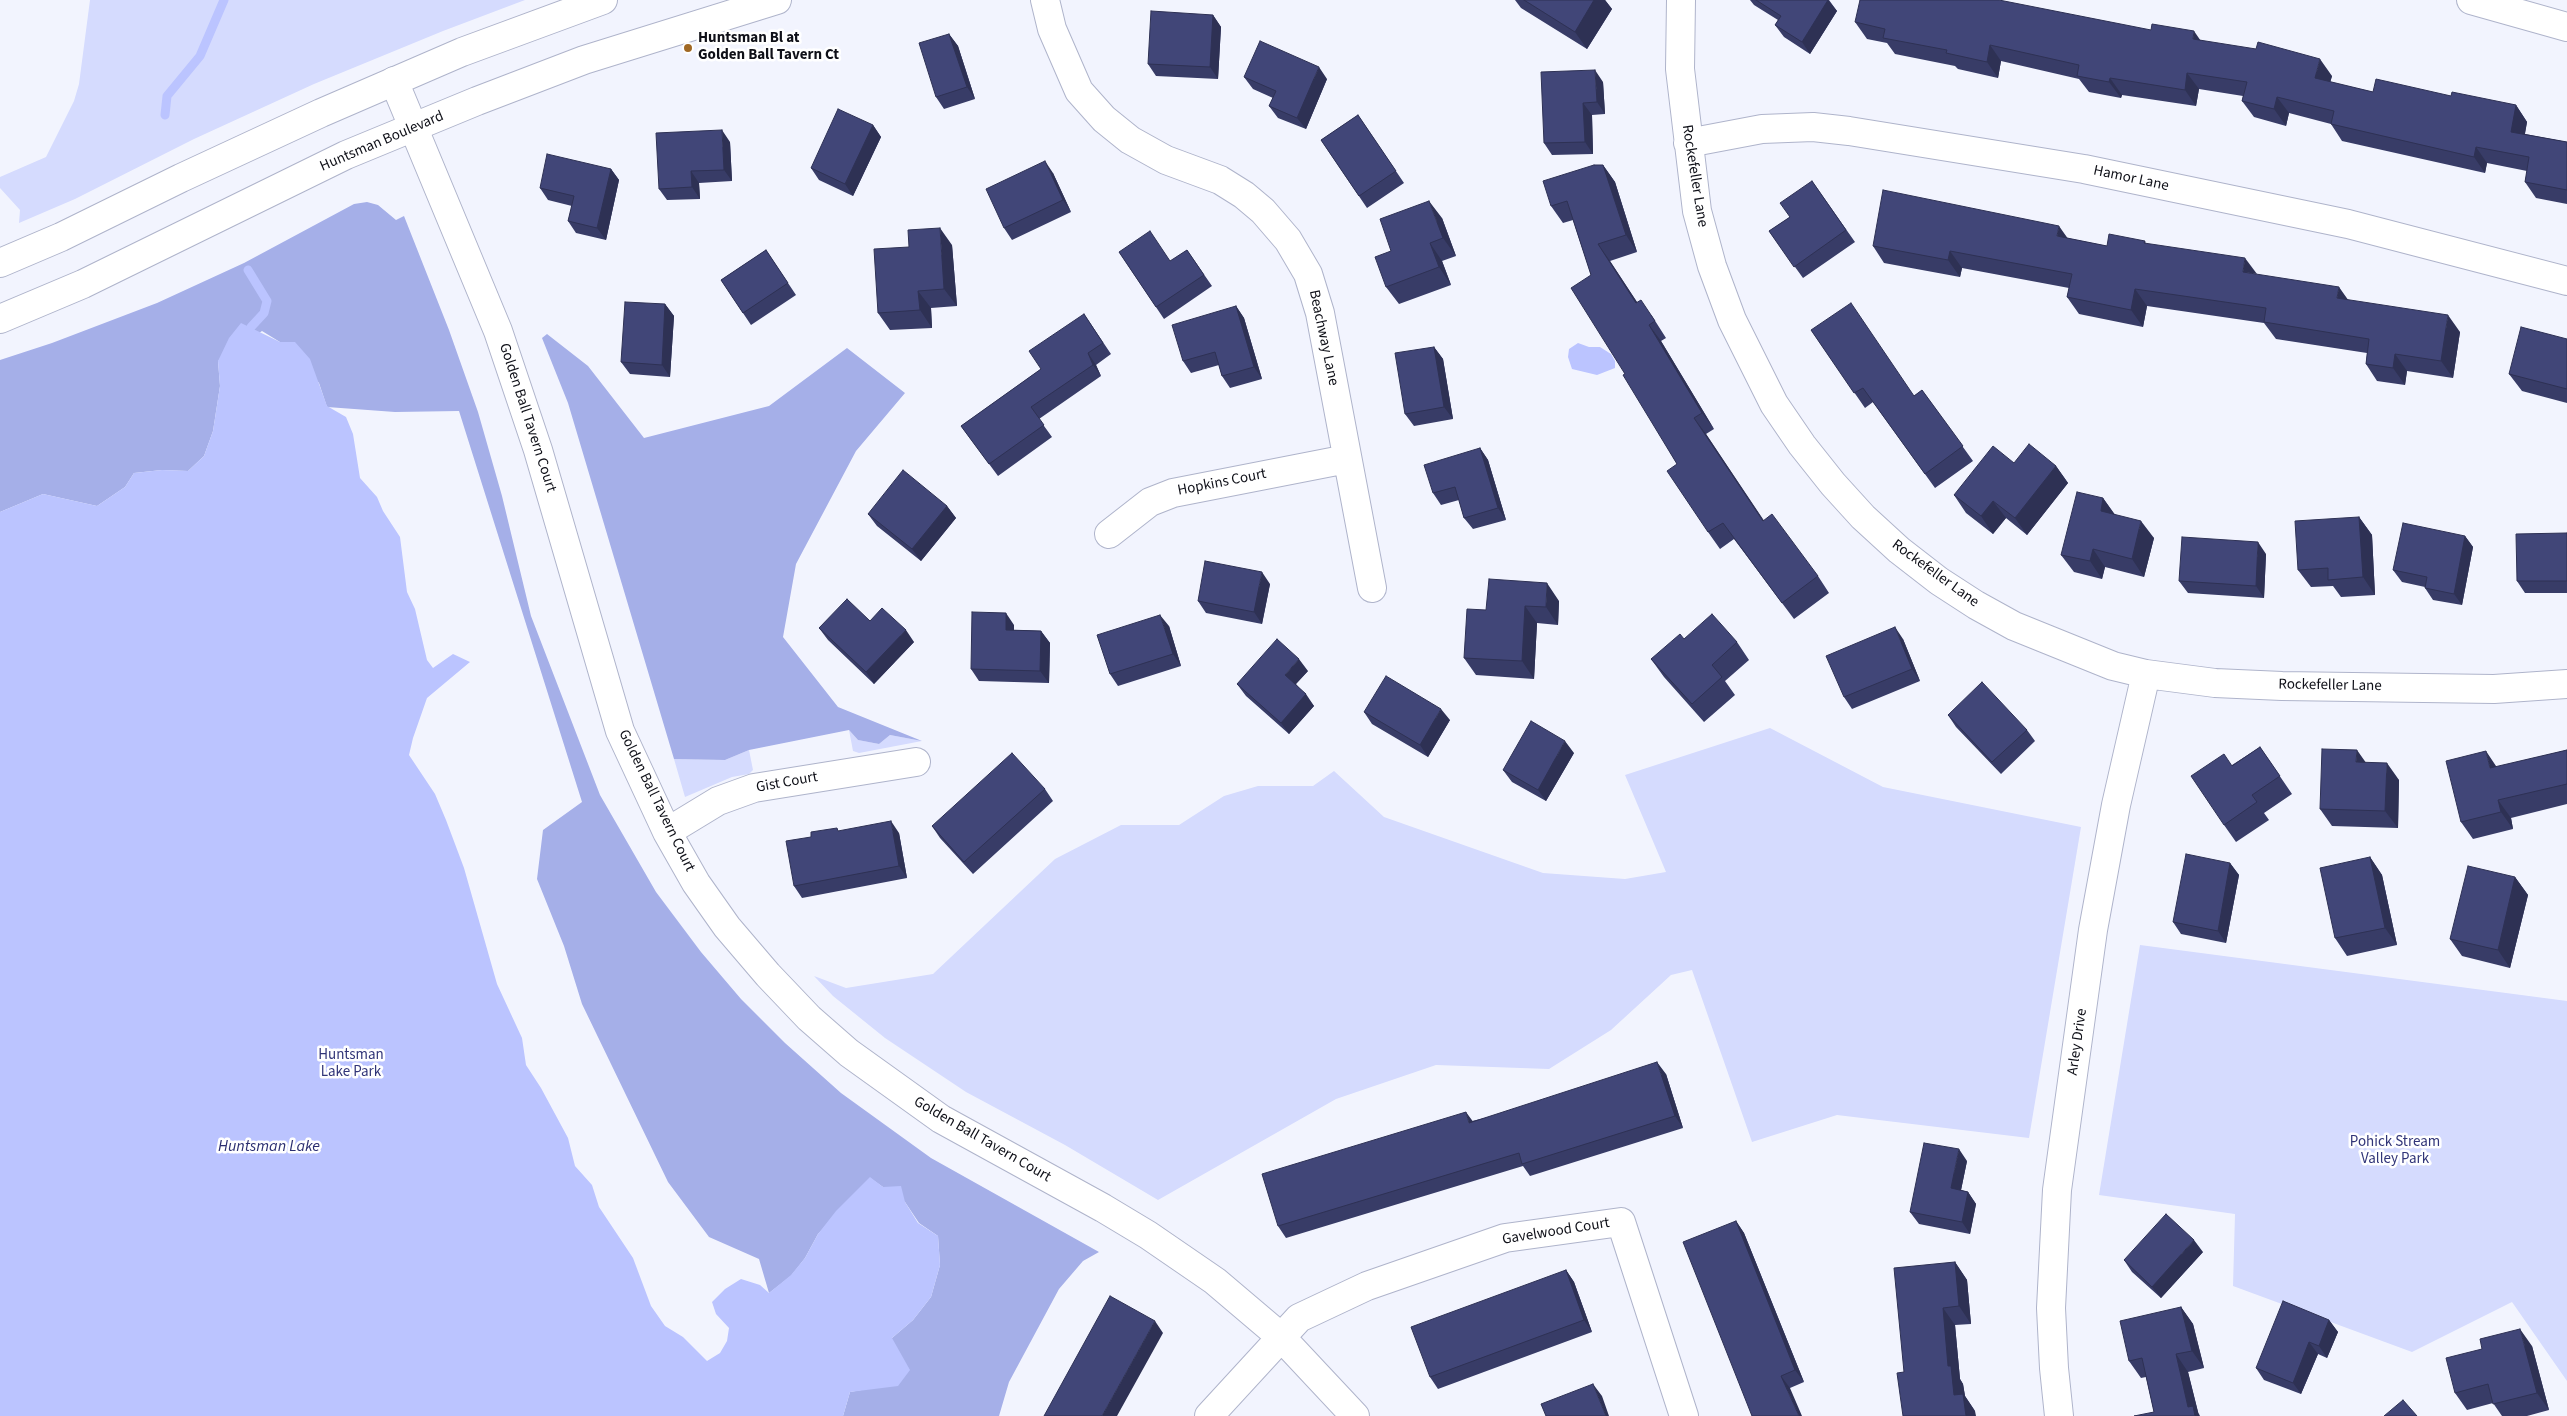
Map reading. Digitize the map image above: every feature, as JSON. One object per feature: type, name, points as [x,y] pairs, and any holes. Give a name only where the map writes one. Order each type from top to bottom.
[{"type":"street","points":[[0,263],[61,237],[312,117],[394,81],[462,52],[603,0]]},
{"type":"street","name":"Huntsman Boulevard","points":[[0,319],[82,284],[346,155],[584,60],[777,0]]},
{"type":"street","name":"Beachway Lane","points":[[1045,0],[1052,28],[1079,92],[1104,119],[1130,140],[1166,160],[1220,180],[1244,195],[1263,211],[1288,240],[1308,274],[1320,313],[1372,588]]},
{"type":"street","name":"Rockefeller Lane","points":[[1681,0],[1680,69],[1697,210],[1712,266],[1732,320],[1774,404],[1802,445],[1833,484],[1863,517],[1899,550],[1976,605],[2014,626],[2104,662],[2146,674],[2215,683],[2282,686],[2494,689],[2567,684]]},
{"type":"street","points":[[2471,0],[2567,27]]},
{"type":"street","name":"Golden Ball Tavern Court","points":[[394,81],[498,331],[538,450],[620,730],[667,832],[696,883],[727,927],[768,975],[809,1018],[849,1053],[941,1119],[1148,1235],[1215,1281],[1281,1337],[1355,1416]]},
{"type":"street","name":"Hamor Lane","points":[[1688,144],[1762,129],[1813,127],[1849,131],[2084,169],[2348,224],[2567,281]]},
{"type":"street","name":"Hopkins Court","points":[[1109,534],[1150,502],[1174,492],[1347,459]]},
{"type":"street","name":"Arley Drive","points":[[2059,1416],[2051,1308],[2057,1190],[2093,930],[2116,804],[2146,674]]},
{"type":"street","name":"Gist Court","points":[[667,832],[718,801],[754,788],[916,762]]},
{"type":"street","name":"Gavelwood Court","points":[[1281,1337],[1299,1318],[1366,1286],[1505,1238],[1620,1222],[1684,1416]]},
{"type":"street","points":[[1209,1416],[1281,1337]]},
{"type":"green space","points":[[90,0],[525,0],[443,31],[314,84],[194,139],[75,199],[19,223],[20,210],[0,188],[0,177],[46,157],[74,101],[79,84]]},
{"type":"green space","points":[[1770,728],[1883,787],[2081,827],[2029,1138],[1837,1115],[1752,1142],[1692,970],[1671,975],[1611,1030],[1549,1069],[1436,1065],[1336,1099],[1158,1200],[1065,1145],[966,1092],[885,1038],[833,996],[814,976],[846,988],[933,974],[1055,859],[1121,825],[1179,825],[1224,796],[1258,786],[1313,786],[1334,771],[1384,817],[1543,873],[1625,879],[1666,872],[1625,775]]},
{"type":"green space","points":[[849,730],[858,740],[879,744],[890,735],[922,741],[859,753],[853,751]]},
{"type":"green space","points":[[749,750],[753,770],[749,774],[732,777],[685,797],[674,759],[725,760]]},
{"type":"green space","name":"Pohick Stream Valley Park","points":[[2140,945],[2567,1001],[2567,1381],[2512,1302],[2412,1352],[2233,1286],[2235,1214],[2099,1195]]},
{"type":"shaded area","points":[[367,202],[378,205],[396,220],[404,216],[449,330],[478,412],[502,496],[531,616],[600,795],[656,892],[701,952],[741,999],[785,1043],[841,1093],[931,1158],[1099,1252],[1083,1261],[1059,1289],[1009,1382],[999,1416],[843,1416],[850,1392],[873,1388],[892,1338],[913,1320],[931,1297],[940,1265],[938,1236],[919,1223],[905,1202],[870,1178],[818,1234],[805,1258],[791,1276],[769,1293],[759,1259],[709,1237],[668,1182],[582,1004],[564,946],[537,879],[543,830],[582,802],[459,411],[395,412],[327,407],[319,383],[280,342],[262,331],[218,361],[220,386],[213,431],[204,456],[188,471],[162,470],[134,473],[125,487],[97,506],[43,494],[0,512],[0,360],[52,343],[157,303],[244,263],[354,204]]},
{"type":"shaded area","points":[[547,334],[588,366],[644,438],[769,406],[847,348],[905,393],[856,451],[796,564],[783,637],[838,707],[922,741],[890,735],[879,744],[858,740],[849,730],[749,750],[725,760],[674,759],[568,403],[542,338]]},
{"type":"water","name":"Huntsman Lake","points":[[241,323],[280,342],[295,342],[310,359],[327,406],[346,417],[353,434],[360,478],[377,497],[383,511],[400,537],[407,592],[415,609],[427,660],[433,668],[453,654],[470,662],[427,698],[409,755],[435,794],[446,820],[464,868],[497,984],[522,1038],[526,1065],[541,1088],[568,1138],[575,1166],[592,1185],[599,1207],[633,1258],[651,1306],[665,1326],[683,1337],[707,1361],[720,1353],[727,1341],[729,1328],[716,1314],[712,1302],[725,1289],[741,1279],[760,1285],[769,1293],[791,1275],[805,1258],[818,1234],[836,1211],[870,1177],[883,1187],[901,1186],[905,1202],[918,1223],[938,1236],[940,1265],[931,1297],[913,1320],[892,1338],[910,1370],[898,1386],[850,1392],[843,1416],[0,1416],[0,512],[43,494],[97,506],[125,487],[134,473],[162,470],[188,471],[204,456],[213,431],[220,386],[218,361],[229,338]]},
{"type":"water","points":[[1578,343],[1589,347],[1600,347],[1611,354],[1615,361],[1615,368],[1597,375],[1572,369],[1568,357],[1569,349]]},
{"type":"building","points":[[1524,0],[1594,0],[1575,32]]},
{"type":"building","points":[[1756,0],[1828,0],[1802,42],[1775,25],[1781,16]]},
{"type":"building","points":[[1860,0],[1999,0],[2151,30],[2152,24],[2194,31],[2193,39],[2256,49],[2258,42],[2320,59],[2315,78],[2373,92],[2376,79],[2451,96],[2452,92],[2516,105],[2511,132],[2567,142],[2567,190],[2525,182],[2529,157],[2476,147],[2474,157],[2331,124],[2334,111],[2277,97],[2274,109],[2242,101],[2247,82],[2187,73],[2185,90],[2110,78],[2109,82],[2077,76],[2079,65],[1990,45],[1987,62],[1946,53],[1947,50],[1883,38],[1885,29],[1855,22]]},
{"type":"building","points":[[1151,11],[1213,15],[1210,67],[1148,64]]},
{"type":"building","points":[[949,34],[967,87],[936,97],[919,43]]},
{"type":"building","points":[[1260,41],[1319,67],[1297,118],[1269,106],[1276,91],[1244,77]]},
{"type":"building","points":[[1595,70],[1597,102],[1583,103],[1585,142],[1544,143],[1541,72]]},
{"type":"building","points":[[838,109],[873,125],[845,184],[811,168]]},
{"type":"building","points":[[1358,115],[1396,171],[1359,196],[1321,140]]},
{"type":"building","points":[[722,130],[724,170],[691,171],[692,187],[659,189],[656,133]]},
{"type":"building","points":[[547,154],[611,169],[597,228],[568,221],[574,196],[540,188]]},
{"type":"building","points":[[1045,161],[1063,200],[1004,228],[986,189]]},
{"type":"building","points":[[1594,165],[1603,165],[1626,235],[1598,244],[1636,303],[1641,300],[1655,321],[1649,325],[1702,413],[1694,418],[1763,521],[1772,514],[1818,576],[1782,603],[1723,523],[1708,532],[1667,471],[1677,464],[1623,375],[1625,374],[1571,288],[1591,275],[1567,201],[1551,206],[1543,181]]},
{"type":"building","points":[[1812,181],[1846,230],[1794,267],[1769,231],[1790,217],[1780,203]]},
{"type":"building","points":[[1883,190],[2059,226],[2057,236],[2107,246],[2109,234],[2145,241],[2144,243],[2245,258],[2243,272],[2339,287],[2337,298],[2448,315],[2441,361],[2395,354],[2393,368],[2366,364],[2369,339],[2264,322],[2266,308],[2135,289],[2131,310],[2067,297],[2072,274],[1950,251],[1948,260],[1873,246]]},
{"type":"building","points":[[1429,201],[1443,238],[1430,243],[1439,267],[1386,287],[1375,257],[1391,251],[1380,219]]},
{"type":"building","points":[[940,228],[944,289],[918,291],[920,310],[878,313],[874,249],[909,247],[908,230]]},
{"type":"building","points":[[1150,231],[1170,261],[1187,250],[1204,275],[1156,307],[1119,252]]},
{"type":"building","points":[[766,250],[788,283],[743,313],[721,280]]},
{"type":"building","points":[[625,302],[665,304],[662,365],[621,362]]},
{"type":"building","points":[[1851,303],[1914,396],[1922,390],[1963,446],[1925,474],[1863,388],[1854,393],[1811,330]]},
{"type":"building","points":[[1236,306],[1254,367],[1222,376],[1215,352],[1183,361],[1172,325]]},
{"type":"building","points":[[1084,314],[1103,343],[1088,353],[1093,365],[1031,407],[1044,425],[989,464],[961,426],[1041,369],[1029,351]]},
{"type":"building","points":[[2521,327],[2567,339],[2567,389],[2509,374]]},
{"type":"building","points":[[1434,347],[1444,407],[1405,414],[1395,353]]},
{"type":"building","points":[[2029,444],[2056,466],[2015,518],[1993,501],[1981,516],[1954,495],[1993,446],[2014,463]]},
{"type":"building","points":[[1480,448],[1498,508],[1464,518],[1455,487],[1433,493],[1424,465]]},
{"type":"building","points":[[903,470],[947,506],[912,549],[868,514]]},
{"type":"building","points":[[2077,492],[2103,498],[2101,511],[2141,521],[2132,559],[2093,549],[2090,561],[2061,555]]},
{"type":"building","points":[[2359,517],[2363,577],[2328,580],[2328,568],[2298,570],[2295,521]]},
{"type":"building","points":[[2403,523],[2465,536],[2454,594],[2425,588],[2427,577],[2393,570]]},
{"type":"building","points":[[2567,533],[2567,581],[2517,581],[2516,534]]},
{"type":"building","points":[[2182,537],[2258,542],[2256,586],[2179,581]]},
{"type":"building","points":[[1205,561],[1262,572],[1254,612],[1198,601]]},
{"type":"building","points":[[1489,579],[1547,583],[1546,607],[1525,606],[1522,661],[1464,658],[1467,609],[1486,610]]},
{"type":"building","points":[[847,599],[870,621],[882,608],[906,630],[866,672],[819,628]]},
{"type":"building","points":[[972,612],[1006,613],[1006,630],[1041,631],[1040,671],[971,669]]},
{"type":"building","points":[[1712,614],[1737,642],[1712,665],[1722,677],[1692,704],[1651,659],[1680,634],[1684,639]]},
{"type":"building","points":[[1160,615],[1173,654],[1110,674],[1097,635]]},
{"type":"building","points":[[1895,627],[1912,669],[1844,697],[1826,656]]},
{"type":"building","points":[[1277,639],[1299,659],[1285,675],[1306,694],[1281,723],[1237,684]]},
{"type":"building","points":[[1386,676],[1441,709],[1420,745],[1364,712]]},
{"type":"building","points":[[1982,682],[2027,730],[1992,762],[1948,715]]},
{"type":"building","points":[[1531,721],[1565,741],[1538,790],[1503,770]]},
{"type":"building","points":[[2260,747],[2280,776],[2252,795],[2257,802],[2224,825],[2191,776],[2224,754],[2232,766]]},
{"type":"building","points":[[2322,749],[2357,750],[2356,762],[2387,763],[2385,811],[2320,809]]},
{"type":"building","points":[[2567,750],[2567,784],[2498,800],[2501,812],[2461,822],[2446,761],[2486,751],[2490,768]]},
{"type":"building","points":[[1012,753],[1045,789],[964,862],[932,826]]},
{"type":"building","points":[[891,821],[899,866],[794,886],[786,841],[811,837],[811,832],[837,828],[838,831]]},
{"type":"building","points":[[2186,854],[2230,863],[2218,931],[2173,922]]},
{"type":"building","points":[[2370,857],[2385,928],[2335,938],[2320,868]]},
{"type":"building","points":[[2468,866],[2515,877],[2498,950],[2450,939]]},
{"type":"building","points":[[1657,1062],[1675,1116],[1522,1164],[1519,1153],[1278,1226],[1262,1174],[1466,1112],[1469,1123]]},
{"type":"building","points":[[1924,1143],[1959,1149],[1951,1188],[1968,1192],[1962,1222],[1910,1212]]},
{"type":"building","points":[[2166,1214],[2194,1240],[2152,1287],[2124,1260]]},
{"type":"building","points":[[1736,1221],[1795,1370],[1781,1376],[1799,1416],[1752,1416],[1683,1242]]},
{"type":"building","points":[[1955,1262],[1959,1306],[1943,1308],[1948,1366],[1951,1366],[1954,1395],[1963,1394],[1966,1416],[1903,1416],[1897,1373],[1904,1372],[1894,1268]]},
{"type":"building","points":[[1566,1270],[1584,1320],[1430,1377],[1411,1327]]},
{"type":"building","points":[[1110,1296],[1155,1321],[1102,1416],[1044,1416]]},
{"type":"building","points":[[2283,1301],[2329,1320],[2319,1346],[2309,1342],[2293,1383],[2256,1368]]},
{"type":"building","points":[[2181,1307],[2192,1351],[2176,1354],[2188,1407],[2193,1406],[2195,1416],[2134,1416],[2154,1412],[2142,1358],[2129,1361],[2120,1321]]},
{"type":"building","points":[[2520,1329],[2537,1393],[2493,1404],[2488,1384],[2455,1393],[2446,1358],[2482,1349],[2480,1339]]},
{"type":"building","points":[[1593,1384],[1606,1416],[1546,1416],[1541,1404]]},
{"type":"building","points":[[2403,1400],[2417,1416],[2384,1416]]},
{"type":"waterway","points":[[165,115],[167,96],[200,56],[224,0]]},
{"type":"waterway","points":[[248,270],[267,301],[264,313],[251,327]]},
{"type":"place","name":"Huntsman Bl at Golden Ball Tavern Ct","points":[[688,48]]},
{"type":"park label","name":"Huntsman Lake Park","points":[[351,1064]]}]
